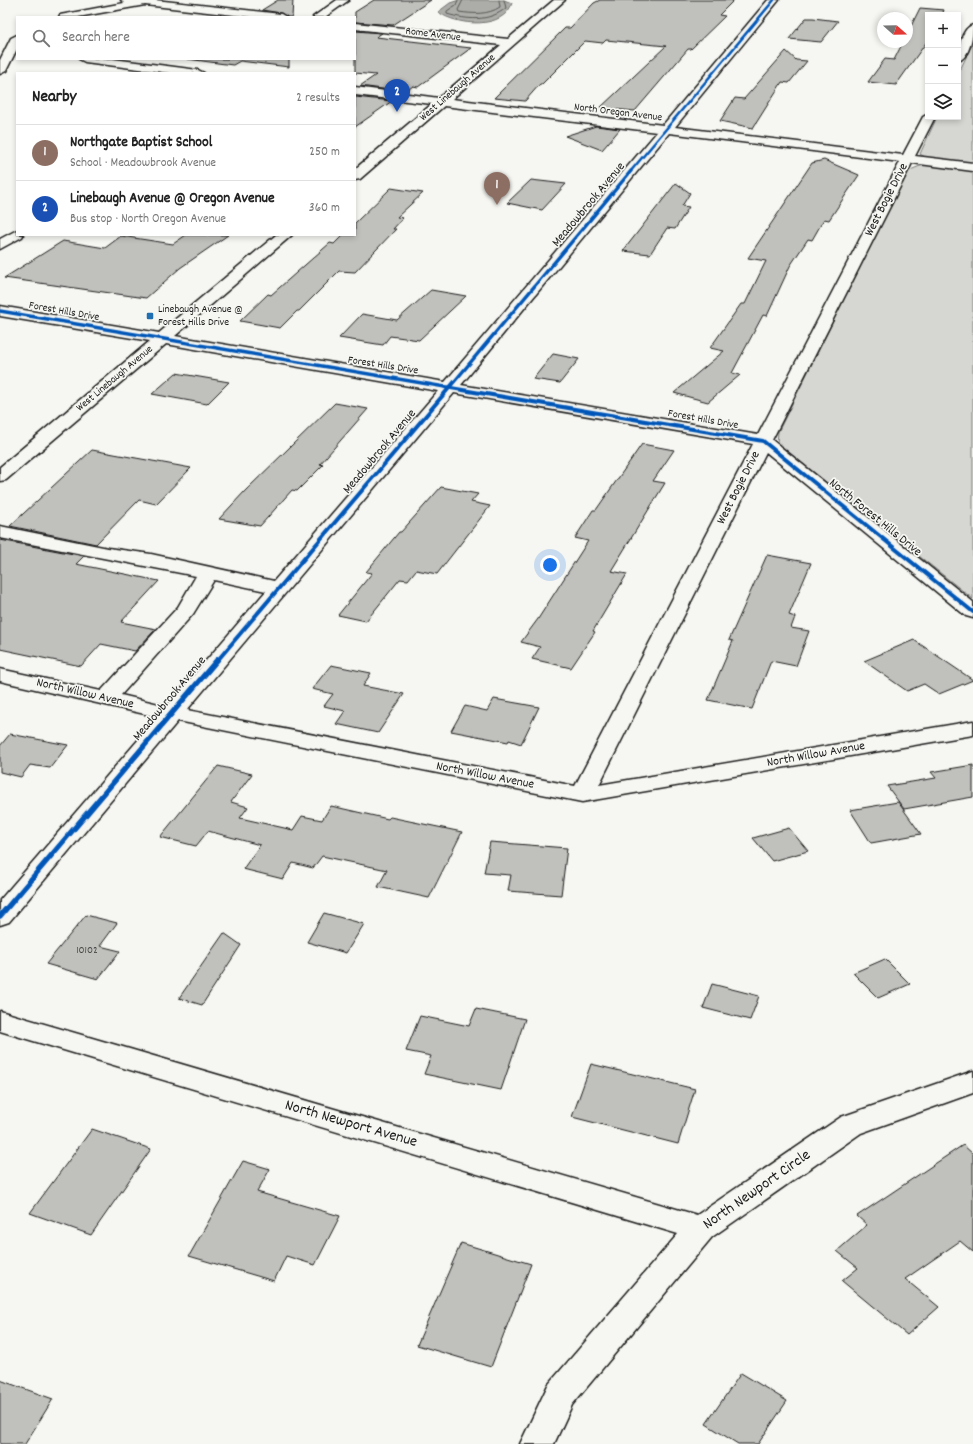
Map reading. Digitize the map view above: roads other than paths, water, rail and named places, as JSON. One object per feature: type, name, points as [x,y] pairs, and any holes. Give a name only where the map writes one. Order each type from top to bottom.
[{"type":"street","points":[[126,0],[272,16]]},
{"type":"street","points":[[215,10],[231,0]]},
{"type":"street","points":[[320,16],[344,0]]},
{"type":"street","name":"West Linebaugh Avenue","points":[[356,175],[560,0]]},
{"type":"street","name":"Meadowbrook Avenue","points":[[0,916],[171,713],[450,387],[774,0]]},
{"type":"street","points":[[68,16],[145,2]]},
{"type":"street","name":"Rome Avenue","points":[[356,26],[510,44]]},
{"type":"street","points":[[961,52],[973,28]]},
{"type":"street","points":[[0,71],[13,50]]},
{"type":"street","points":[[93,60],[190,72]]},
{"type":"street","name":"North Oregon Avenue","points":[[356,91],[973,167]]},
{"type":"street","name":"West Bogie Drive","points":[[582,795],[928,120]]},
{"type":"street","points":[[0,245],[16,235]]},
{"type":"street","name":"West Linebaugh Avenue","points":[[4,468],[162,339],[284,236]]},
{"type":"street","name":"Forest Hills Drive","points":[[0,311],[763,441]]},
{"type":"street","name":"North Forest Hills Drive","points":[[763,441],[973,612]]},
{"type":"street","points":[[0,532],[279,588]]},
{"type":"street","points":[[106,699],[186,610],[208,573]]},
{"type":"street","name":"North Willow Avenue","points":[[0,675],[171,713],[582,795],[973,728]]},
{"type":"street","name":"North Newport Avenue","points":[[0,1021],[701,1228]]},
{"type":"street","name":"North Newport Circle","points":[[537,1444],[560,1394],[701,1228],[851,1125],[973,1082]]},
{"type":"water","points":[[459,0],[504,0],[512,3],[507,12],[500,18],[479,23],[456,20],[446,17],[438,12],[450,3]]},
{"type":"place","name":"Linebaugh Avenue @ Oregon Avenue","points":[[397,112]]},
{"type":"place","name":"Northgate Baptist School","points":[[497,205]]},
{"type":"place","name":"Linebaugh Avenue @ Forest Hills Drive","points":[[150,316]]}]
